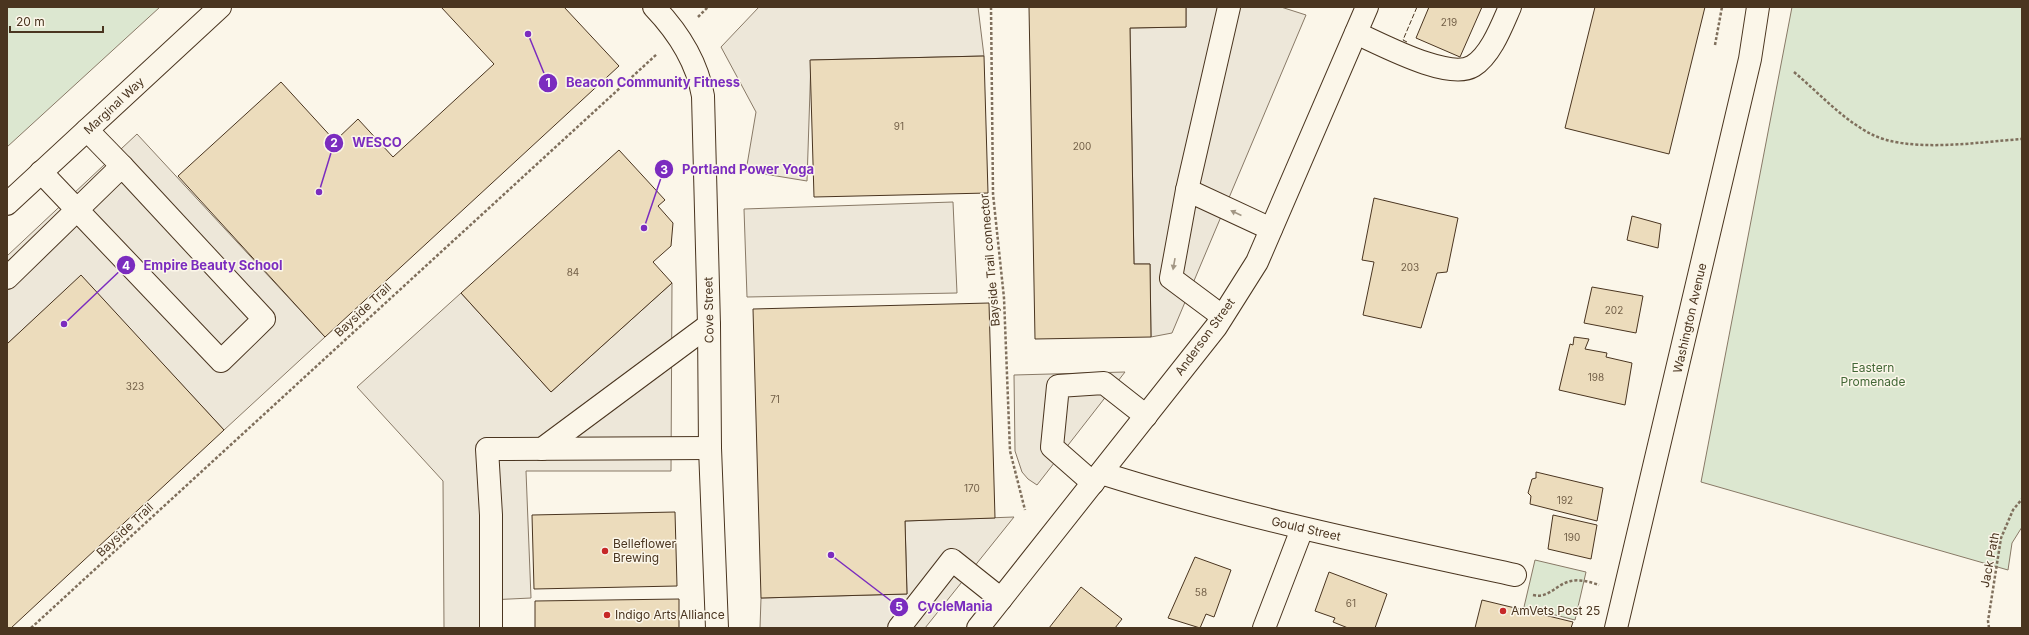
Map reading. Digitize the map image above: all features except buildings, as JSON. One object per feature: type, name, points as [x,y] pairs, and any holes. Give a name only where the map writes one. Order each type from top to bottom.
[{"type":"street","name":"Marginal Way","points":[[7,204],[220,7]]},
{"type":"street","name":"Cove Street","points":[[654,7],[677,35],[700,79],[703,96],[709,325],[710,448],[717,628]]},
{"type":"street","points":[[1222,316],[1171,278],[1187,190],[1229,7]]},
{"type":"street","name":"Anderson Street","points":[[978,628],[1146,416],[1222,316],[1257,262],[1367,7]]},
{"type":"street","points":[[1356,33],[1417,60],[1440,68],[1460,70],[1474,66],[1496,40],[1510,7]]},
{"type":"street","name":"Washington Avenue","points":[[1616,628],[1750,59],[1758,7]]},
{"type":"street","points":[[41,172],[221,361],[264,319],[87,130]]},
{"type":"street","points":[[7,278],[122,166]]},
{"type":"street","points":[[1187,190],[1271,229]]},
{"type":"street","points":[[542,449],[709,325]]},
{"type":"street","points":[[1097,478],[1052,447],[1058,386],[1104,383],[1146,416]]},
{"type":"street","points":[[491,628],[491,515],[486,448],[710,448]]},
{"type":"street","name":"Gould Street","points":[[1097,478],[1302,529],[1515,575]]},
{"type":"street","points":[[1264,628],[1302,529]]},
{"type":"street","points":[[899,628],[952,560],[1001,599]]},
{"type":"path","name":"Bayside Trail","points":[[31,628],[708,7]]},
{"type":"path","name":"Bayside Trail connector","points":[[991,7],[993,194],[1004,298],[1010,451],[1025,510]]},
{"type":"path","points":[[1715,45],[1722,7]]},
{"type":"path","points":[[1794,72],[1826,103],[1848,120],[1870,134],[1894,143],[1919,145],[2022,139]]},
{"type":"path","name":"Jack Path","points":[[1989,628],[1988,621],[1998,568],[2001,538],[2013,510],[2022,499]]},
{"type":"path","points":[[1515,575],[1528,594],[1540,597],[1571,581],[1584,581],[1625,592]]},
{"type":"green space","points":[[7,7],[160,7],[7,147]]},
{"type":"green space","name":"Eastern Promenade","points":[[1792,7],[2022,7],[2022,527],[2012,543],[2008,570],[1701,482]]},
{"type":"green space","points":[[1535,560],[1586,572],[1575,620],[1524,607]]},
{"type":"shaded area","points":[[759,7],[978,7],[984,56],[811,60],[807,181],[746,171],[756,112],[721,47]]},
{"type":"shaded area","points":[[1186,7],[1281,7],[1306,15],[1172,333],[1151,337],[1150,264],[1134,264],[1130,28],[1186,27]]},
{"type":"shaded area","points":[[137,134],[325,337],[224,430],[81,276],[7,344],[7,256]]},
{"type":"shaded area","points":[[953,202],[957,293],[747,297],[744,209]]},
{"type":"shaded area","points":[[672,283],[671,471],[526,471],[531,598],[489,600],[490,628],[444,628],[443,481],[357,387],[461,293],[551,392]]},
{"type":"shaded area","points":[[1125,372],[1037,485],[1028,479],[1022,472],[1015,451],[1014,375]]},
{"type":"shaded area","points":[[1014,517],[925,628],[760,628],[761,598],[907,594],[905,521]]},
{"type":"fence","points":[[1407,42],[1403,40],[1417,7]]},
{"type":"place","name":"Beacon Community Fitness","points":[[528,34]]},
{"type":"place","name":"WESCO","points":[[319,192]]},
{"type":"place","name":"Portland Power Yoga","points":[[644,228]]},
{"type":"place","name":"Empire Beauty School","points":[[64,324]]},
{"type":"place","name":"Belleflower Brewing","points":[[605,551]]},
{"type":"place","name":"CycleMania","points":[[831,555]]},
{"type":"place","name":"AmVets Post 25","points":[[1503,611]]},
{"type":"place","name":"Indigo Arts Alliance","points":[[607,615]]}]
